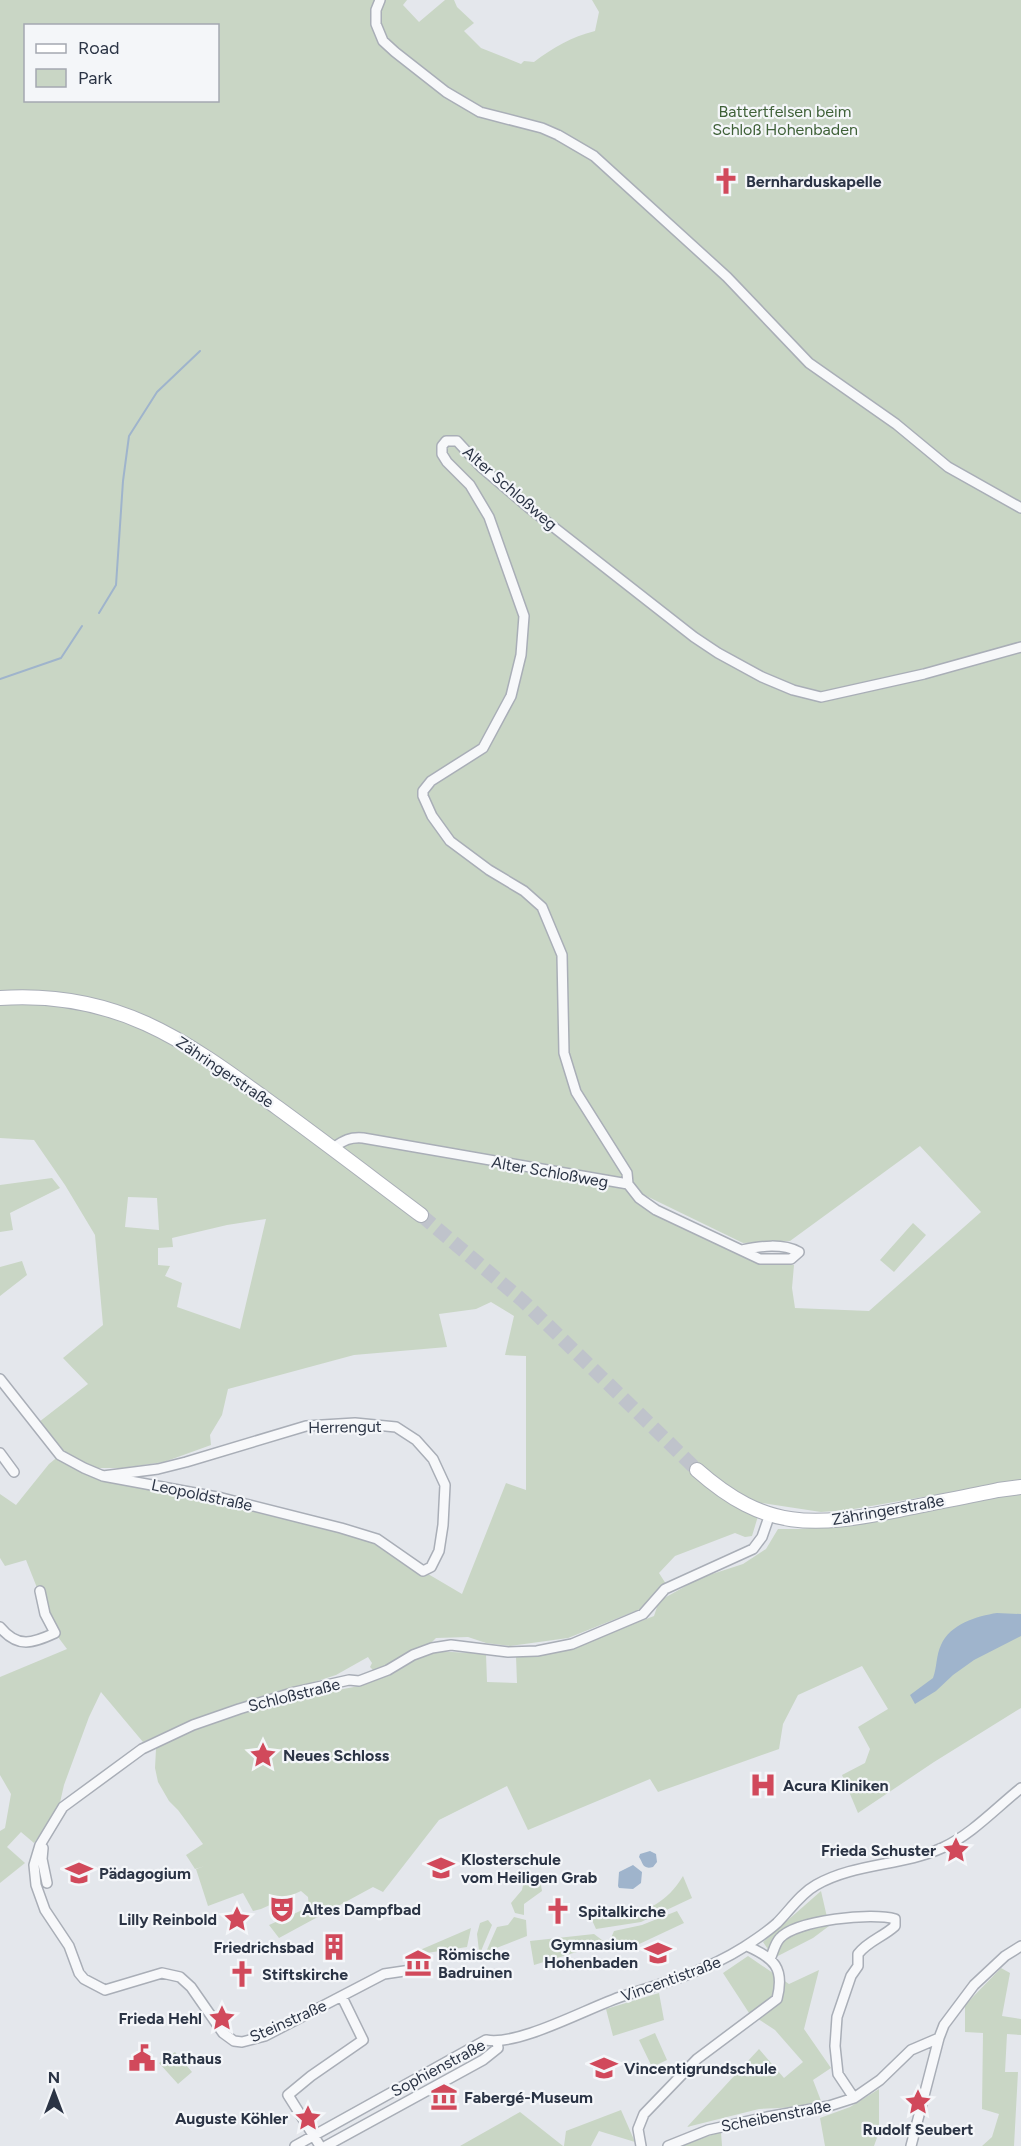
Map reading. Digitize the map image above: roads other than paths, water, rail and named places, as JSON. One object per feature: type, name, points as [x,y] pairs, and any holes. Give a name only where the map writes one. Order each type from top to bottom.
[{"type":"main road","name":"Zähringerstraße","points":[[0,998],[48,998],[85,1004],[122,1014],[158,1028],[208,1057],[421,1215]]},
{"type":"main road","name":"Zähringerstraße","points":[[697,1470],[742,1503],[770,1514],[803,1521],[836,1521],[1021,1487]]},
{"type":"street","points":[[380,0],[376,10],[376,24],[383,41],[395,52],[446,92],[480,112],[542,128],[594,156],[727,277],[808,363],[896,423],[948,467],[1021,508]]},
{"type":"street","name":"Alter Schloßweg","points":[[333,1148],[351,1137],[363,1138],[628,1184],[627,1173],[576,1092],[564,1053],[562,955],[542,907],[524,891],[489,870],[450,841],[432,816],[423,796],[423,791],[431,781],[483,748],[511,696],[521,655],[524,616],[489,517],[470,485],[442,454],[442,446],[446,441],[457,441],[481,467],[528,507],[694,637],[753,672],[793,690],[821,697],[924,674],[1021,647]]},
{"type":"street","points":[[628,1184],[639,1198],[656,1210],[760,1259],[791,1259],[799,1252],[779,1246],[757,1246],[742,1250]]},
{"type":"street","name":"Leopoldstraße","points":[[0,1379],[60,1455],[84,1468],[104,1476],[222,1498],[341,1528],[377,1539],[423,1571],[431,1567]]},
{"type":"street","name":"Herrengut","points":[[104,1476],[158,1469],[306,1426],[355,1423],[396,1427],[416,1440],[433,1459],[445,1485],[444,1526],[439,1551],[431,1567]]},
{"type":"street","points":[[0,1453],[14,1472]]},
{"type":"street","name":"Schloßstraße","points":[[234,2041],[223,2033],[191,1987],[180,1977],[162,1973],[105,1990],[84,1979],[79,1973],[69,1946],[45,1910],[36,1885],[34,1865],[44,1839],[63,1807],[142,1749],[176,1732],[230,1712],[295,1692],[349,1680],[359,1681],[388,1670],[413,1655],[432,1648],[451,1645],[508,1652],[537,1651],[572,1644],[643,1614],[665,1589],[753,1549],[762,1537],[770,1514]]},
{"type":"street","points":[[0,1627],[12,1640],[24,1642],[36,1641],[55,1633],[45,1614],[40,1591]]},
{"type":"street","name":"Vincentistraße","points":[[497,2041],[526,2034],[624,1996],[672,1982],[724,1960],[747,1946],[776,1923],[797,1900],[815,1886],[855,1871],[941,1849],[962,1837],[1021,1788]]},
{"type":"street","points":[[44,1839],[42,1859],[47,1883]]},
{"type":"street","points":[[770,1959],[780,1938],[793,1929],[825,1920],[858,1916],[895,1919],[895,1926],[888,1933],[869,1942],[858,1954],[858,1966],[851,1976],[837,2017],[835,2046],[838,2074],[854,2098]]},
{"type":"street","points":[[641,2146],[638,2129],[644,2114],[698,2059],[777,1999],[781,1980],[780,1971],[770,1959],[747,1946]]},
{"type":"street","points":[[911,2146],[944,2025],[974,1985],[1005,1956],[1021,1946]]},
{"type":"street","name":"Steinstraße","points":[[234,2041],[242,2042],[265,2036],[384,1974],[411,1970]]},
{"type":"street","points":[[321,2146],[288,2095],[363,2040],[342,1997]]},
{"type":"street","name":"Scheibenstraße","points":[[668,2146],[708,2130],[829,2106],[854,2098],[880,2080],[911,2050],[939,2038]]},
{"type":"street","name":"Sophienstraße","points":[[295,2146],[486,2040],[497,2041],[498,2048],[483,2060],[326,2146]]},
{"type":"water","points":[[997,1613],[1021,1614],[1021,1636],[974,1660],[936,1691],[915,1704],[910,1695],[933,1678],[939,1649],[945,1638],[957,1626],[965,1622]]},
{"type":"water","points":[[650,1851],[656,1854],[657,1862],[653,1867],[647,1867],[643,1865],[639,1857],[640,1854]]},
{"type":"water","points":[[633,1865],[642,1872],[641,1883],[633,1889],[619,1888],[619,1872]]},
{"type":"waterway","points":[[99,613],[116,585],[123,481],[129,436],[157,392],[200,351]]},
{"type":"waterway","points":[[0,679],[61,658],[82,626]]},
{"type":"tunnel","points":[[421,1215],[523,1301],[697,1470]]},
{"type":"place","name":"Bernharduskapelle","points":[[726,181]]},
{"type":"place","name":"Neues Schloss","points":[[263,1755]]},
{"type":"place","name":"Acura Kliniken","points":[[763,1785]]},
{"type":"place","name":"Frieda Schuster","points":[[956,1850]]},
{"type":"place","name":"Klosterschule vom Heiligen Grab","points":[[441,1868]]},
{"type":"place","name":"Pädagogium","points":[[79,1873]]},
{"type":"place","name":"Altes Dampfbad","points":[[282,1909]]},
{"type":"place","name":"Spitalkirche","points":[[558,1911]]},
{"type":"place","name":"Lilly Reinbold","points":[[237,1919]]},
{"type":"place","name":"Friedrichsbad","points":[[334,1947]]},
{"type":"place","name":"Gymnasium Hohenbaden","points":[[658,1953]]},
{"type":"place","name":"Römische Badruinen","points":[[418,1963]]},
{"type":"place","name":"Stiftskirche","points":[[242,1974]]},
{"type":"place","name":"Frieda Hehl","points":[[222,2018]]},
{"type":"place","name":"Rathaus","points":[[142,2058]]},
{"type":"place","name":"Vincentigrundschule","points":[[604,2068]]},
{"type":"place","name":"Fabergé-Museum","points":[[444,2097]]},
{"type":"place","name":"Rudolf Seubert","points":[[918,2102]]},
{"type":"place","name":"Auguste Köhler","points":[[308,2118]]},
{"type":"park label","name":"Battertfelsen beim Schloß Hohenbaden","points":[[785,120]]}]
